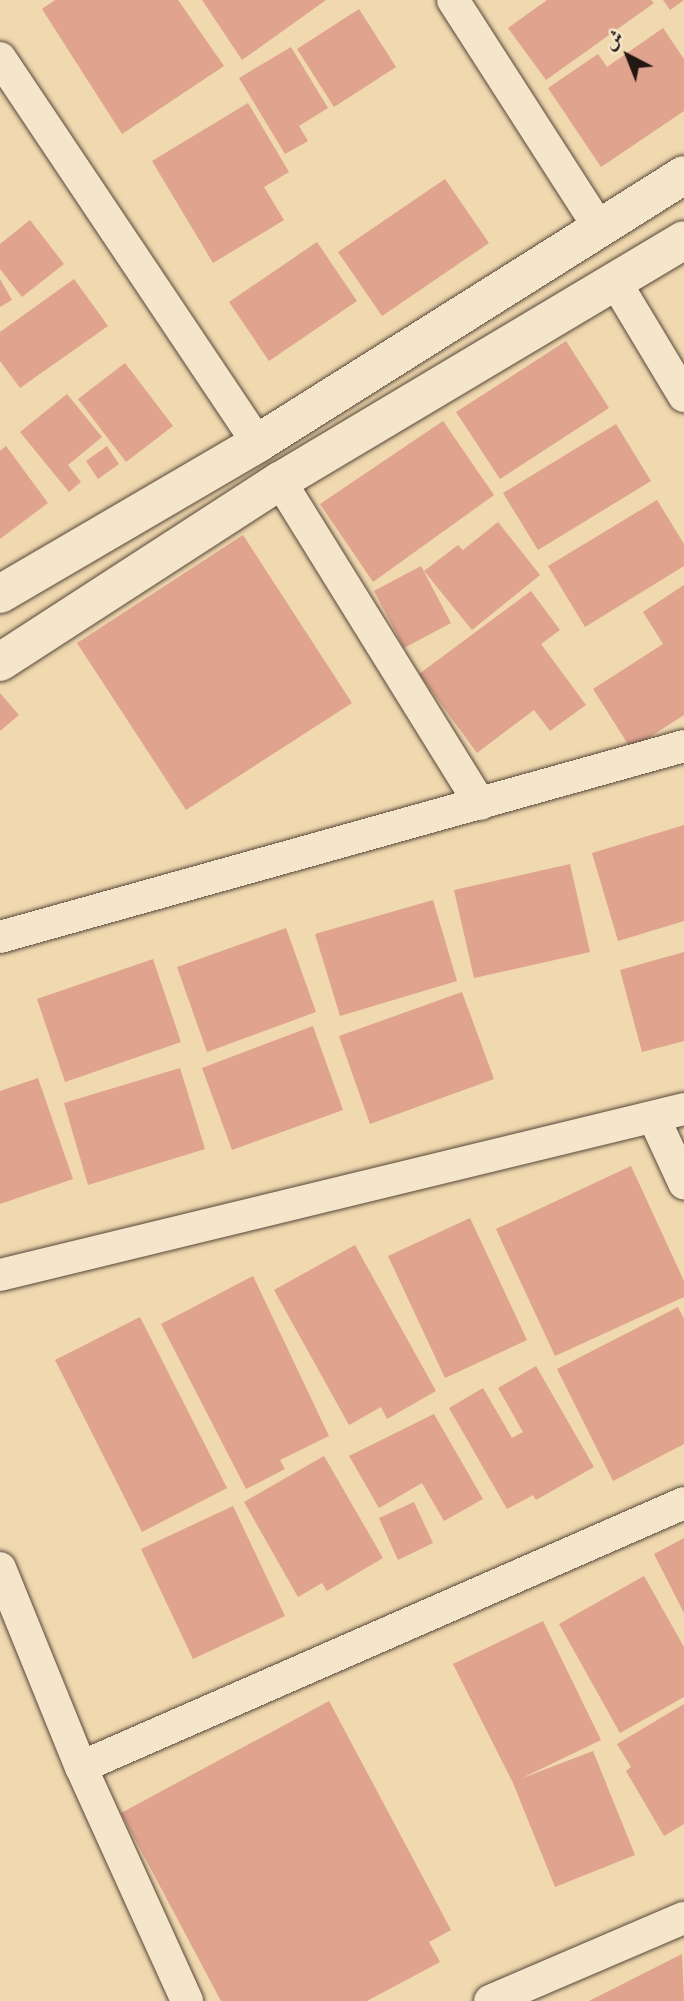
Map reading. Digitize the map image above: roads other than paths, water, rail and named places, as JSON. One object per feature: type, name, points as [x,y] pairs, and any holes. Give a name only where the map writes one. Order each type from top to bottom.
[{"type":"main road","points":[[0,594],[258,443],[684,175]]},
{"type":"main road","points":[[0,662],[280,481],[684,240]]},
{"type":"street","points":[[453,0],[598,227]]},
{"type":"street","points":[[0,58],[258,443]]},
{"type":"street","points":[[616,283],[684,396]]},
{"type":"street","points":[[280,481],[480,804]]},
{"type":"street","points":[[0,937],[684,746]]},
{"type":"street","points":[[0,1275],[684,1109]]},
{"type":"street","points":[[654,1118],[684,1183]]},
{"type":"street","points":[[81,1767],[684,1503]]},
{"type":"street","points":[[0,1568],[81,1767],[187,2001]]},
{"type":"street","points":[[490,2001],[684,1918]]}]
